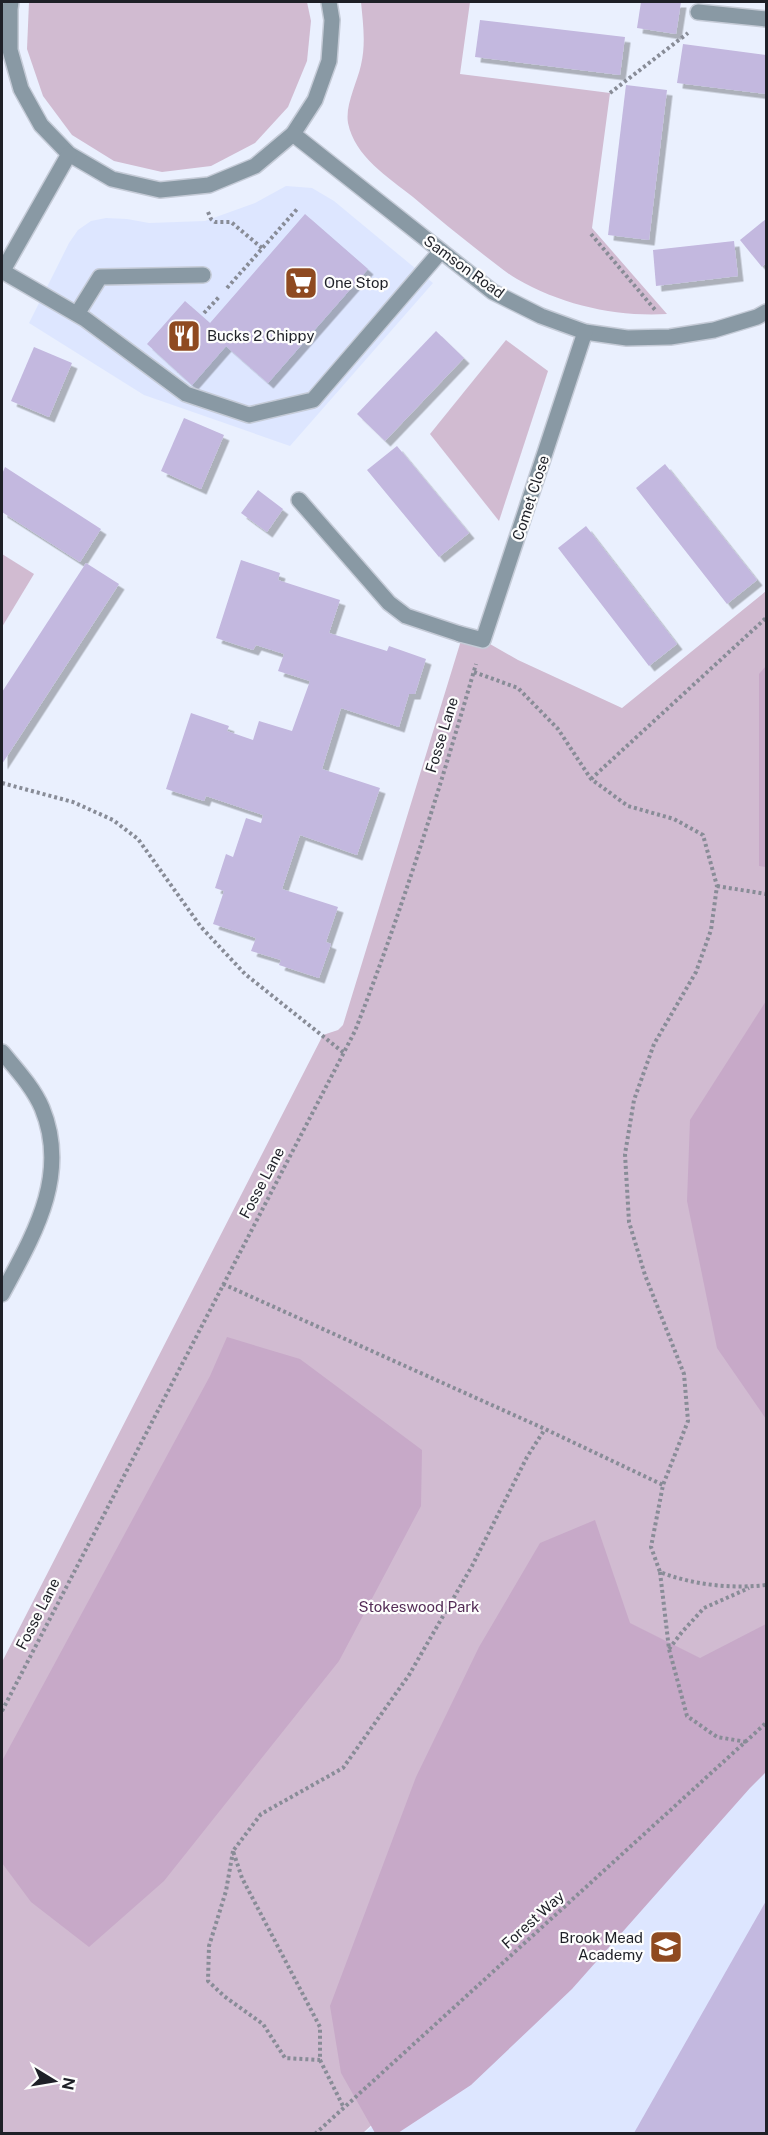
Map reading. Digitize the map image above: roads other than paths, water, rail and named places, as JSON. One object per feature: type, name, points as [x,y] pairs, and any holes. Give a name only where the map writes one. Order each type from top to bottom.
[{"type":"street","points":[[11,2],[10,50],[21,89],[41,125],[69,154],[112,179],[160,190],[210,185],[246,170],[255,166],[292,134],[315,100],[329,61],[332,20],[329,2]]},
{"type":"street","points":[[706,13],[766,19]]},
{"type":"street","name":"Samson Road","points":[[292,134],[494,292],[541,316],[585,332],[627,338],[659,338],[714,330],[766,312]]},
{"type":"street","points":[[69,154],[2,271],[77,314],[186,394],[249,415],[313,400],[441,251]]},
{"type":"street","points":[[77,314],[100,276],[203,275]]},
{"type":"street","name":"Comet Close","points":[[299,500],[389,603],[406,616],[483,640],[585,332]]},
{"type":"street","points":[[2,1052],[42,1107],[50,1139],[52,1168],[47,1198],[38,1224],[2,1294]]},
{"type":"place","name":"One Stop","points":[[301,283]]},
{"type":"place","name":"Bucks 2 Chippy","points":[[184,336]]},
{"type":"place","name":"Brook Mead Academy","points":[[666,1947]]},
{"type":"park label","name":"Stokeswood Park","points":[[419,1607]]}]
